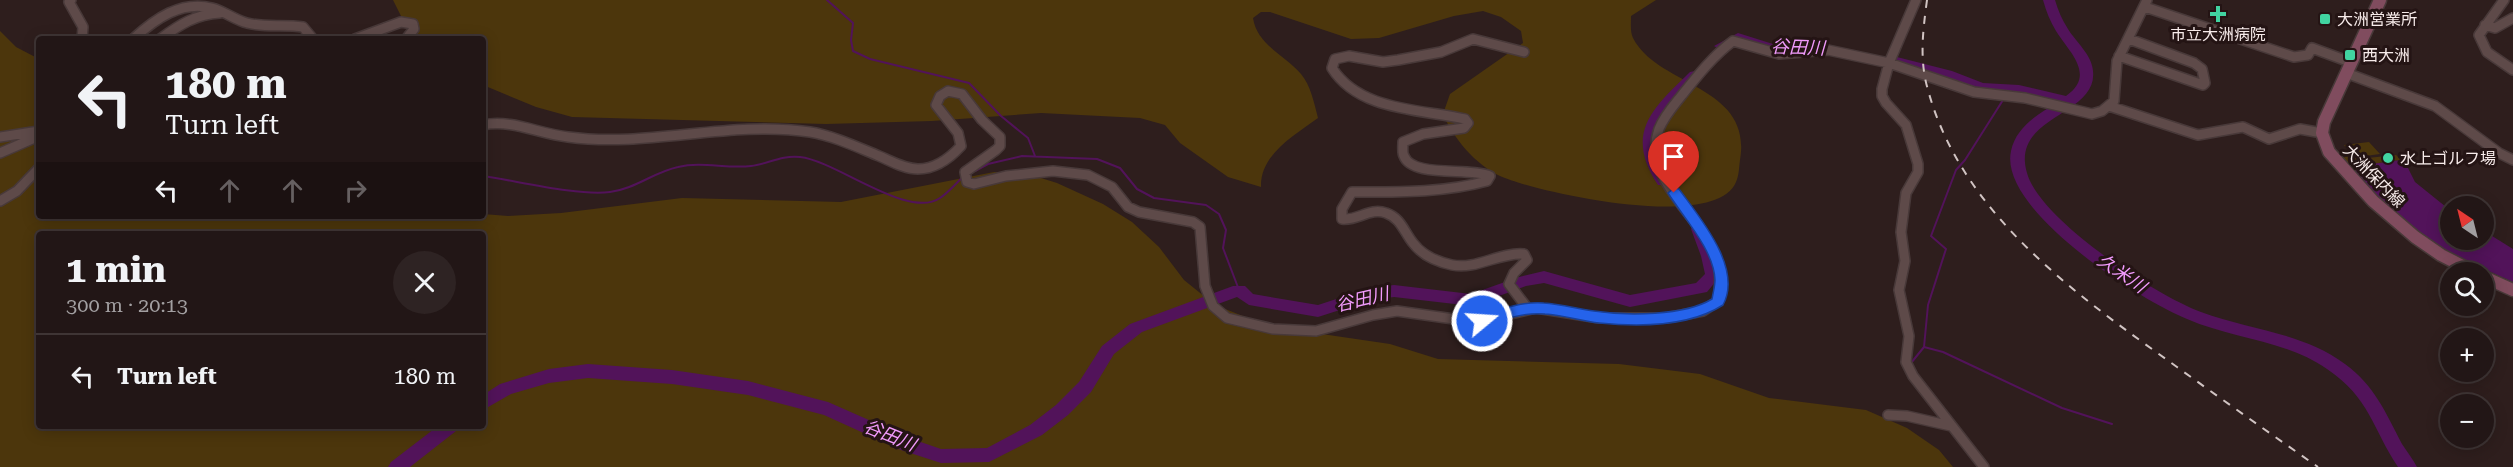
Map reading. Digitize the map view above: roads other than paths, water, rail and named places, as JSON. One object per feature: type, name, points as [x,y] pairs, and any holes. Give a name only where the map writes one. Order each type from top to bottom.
[{"type":"main road","points":[[2322,133],[2329,109],[2380,0]]},
{"type":"main road","name":"大洲保内線","points":[[2322,133],[2324,144],[2337,163],[2394,221],[2441,255],[2455,262]]},
{"type":"main road","points":[[2494,281],[2513,290]]},
{"type":"street","points":[[71,0],[69,2],[71,9],[83,22],[85,30],[83,36]]},
{"type":"street","points":[[1916,0],[1911,16],[1899,35],[1889,63],[1882,96],[1906,125],[1918,164],[1918,172],[1906,193],[1902,232],[1905,261],[1899,290],[1909,336],[1906,362],[1913,376],[1984,467]]},
{"type":"street","points":[[2504,0],[2479,35],[2482,46],[2500,64],[2513,70]]},
{"type":"street","points":[[486,125],[502,122],[552,135],[602,140],[635,140],[760,129],[809,132],[847,142],[903,166],[916,169],[943,162],[953,156],[961,146],[958,133],[936,105],[940,96],[956,91],[962,94],[982,120],[1000,137],[1000,147],[994,154],[970,165],[965,172],[967,182],[974,184],[1006,176],[1053,171],[1088,175],[1112,187],[1128,207],[1164,218],[1193,222],[1200,227],[1204,281],[1213,307],[1221,315],[1245,323],[1304,332],[1333,328],[1379,312],[1400,311],[1482,321],[1528,309],[1544,308],[1598,318],[1631,319],[1702,311],[1718,301],[1722,280],[1719,262],[1695,221],[1660,173],[1656,147],[1657,134],[1665,118],[1695,78],[1724,47],[1733,41],[1779,54],[1828,50],[1889,63],[1974,93],[2035,100],[2092,114],[2114,101],[2119,56],[2146,3],[2294,57],[2308,55],[2313,48],[2348,68],[2435,106],[2499,153],[2513,160]]},
{"type":"street","points":[[136,36],[156,17],[174,7],[201,5],[214,8],[220,13],[247,23],[303,27],[310,36]]},
{"type":"street","points":[[164,36],[186,20],[205,14],[220,13]]},
{"type":"street","points":[[2485,25],[2495,28],[2513,18]]},
{"type":"street","points":[[363,36],[401,22],[409,22],[413,24],[414,29],[408,36]]},
{"type":"street","points":[[1524,52],[1473,39],[1441,52],[1383,62],[1342,56],[1335,59],[1332,68],[1339,80],[1366,97],[1401,107],[1465,119],[1468,123],[1464,128],[1423,134],[1403,142],[1402,149],[1406,161],[1411,165],[1433,170],[1479,171],[1490,176],[1487,181],[1468,186],[1407,192],[1352,192],[1342,209],[1342,219],[1351,220],[1367,212],[1378,211],[1391,215],[1406,230],[1414,246],[1425,255],[1454,266],[1472,266],[1511,254],[1524,254],[1527,260],[1514,273],[1509,284],[1528,309]]},
{"type":"street","points":[[2119,56],[2203,85],[2205,82],[2202,69],[2194,63],[2129,39]]},
{"type":"street","points":[[2109,106],[2198,135],[2234,127],[2243,127],[2269,139],[2300,129],[2322,133]]},
{"type":"street","points":[[0,137],[36,131]]},
{"type":"street","points":[[0,153],[36,137]]},
{"type":"street","points":[[0,201],[17,191],[36,171]]},
{"type":"street","points":[[1888,415],[1907,416],[1951,426]]},
{"type":"waterway","points":[[827,0],[853,23],[851,40],[853,51],[870,59],[969,83],[1001,116],[1028,138],[1035,156]]},
{"type":"waterway","name":"久米川","points":[[2049,0],[2057,22],[2080,55],[2087,72],[2085,85],[2077,95],[2067,102]]},
{"type":"waterway","name":"谷田川","points":[[1721,46],[1738,37],[1768,47]]},
{"type":"waterway","name":"谷田川","points":[[1889,59],[1947,74],[1981,87],[2019,89],[2046,94],[2067,102]]},
{"type":"waterway","name":"谷田川","points":[[1663,181],[1651,161],[1648,148],[1649,136],[1653,124],[1668,102],[1695,75]]},
{"type":"waterway","points":[[1924,347],[1928,305],[1946,249],[1931,236],[1956,170],[1965,160],[2003,100]]},
{"type":"waterway","name":"久米川","points":[[2067,102],[2036,123],[2025,136],[2018,152],[2019,172],[2028,191],[2045,212],[2067,234],[2094,255],[2149,293],[2174,307],[2211,322],[2282,340],[2331,363],[2355,382],[2374,405],[2397,451],[2408,467]]},
{"type":"waterway","points":[[975,171],[988,164],[1022,156],[1097,159],[1120,168],[1137,189],[1154,198],[1206,205],[1219,214],[1226,230],[1223,248],[1239,290]]},
{"type":"waterway","points":[[486,177],[597,193],[628,188],[661,173],[687,165],[751,166],[787,157],[800,157],[833,168],[891,196],[926,203],[940,198],[964,176]]},
{"type":"waterway","name":"谷田川","points":[[486,401],[506,389],[549,376],[588,371],[672,377],[748,388],[828,409],[907,445],[941,456],[989,455],[1036,430],[1062,410],[1085,387],[1108,350],[1136,328],[1239,290],[1249,299],[1318,311],[1370,294],[1394,291],[1472,300],[1524,281],[1544,277],[1630,301],[1701,288],[1713,275],[1709,256],[1698,229]]},
{"type":"waterway","points":[[1911,363],[1924,347]]},
{"type":"waterway","points":[[1924,347],[1943,352],[2062,408],[2112,424]]},
{"type":"waterway","name":"谷田川","points":[[397,467],[446,429]]},
{"type":"railway","points":[[1927,0],[1923,34],[1923,68],[1928,90],[1944,135],[1967,176],[1996,214],[2028,249],[2101,311],[2318,467]]},
{"type":"place","name":"市立大洲病院","points":[[2218,14]]},
{"type":"place","name":"大洲営業所","points":[[2325,19]]},
{"type":"place","name":"西大洲","points":[[2350,55]]},
{"type":"place","name":"水上ゴルフ場","points":[[2388,158]]}]
